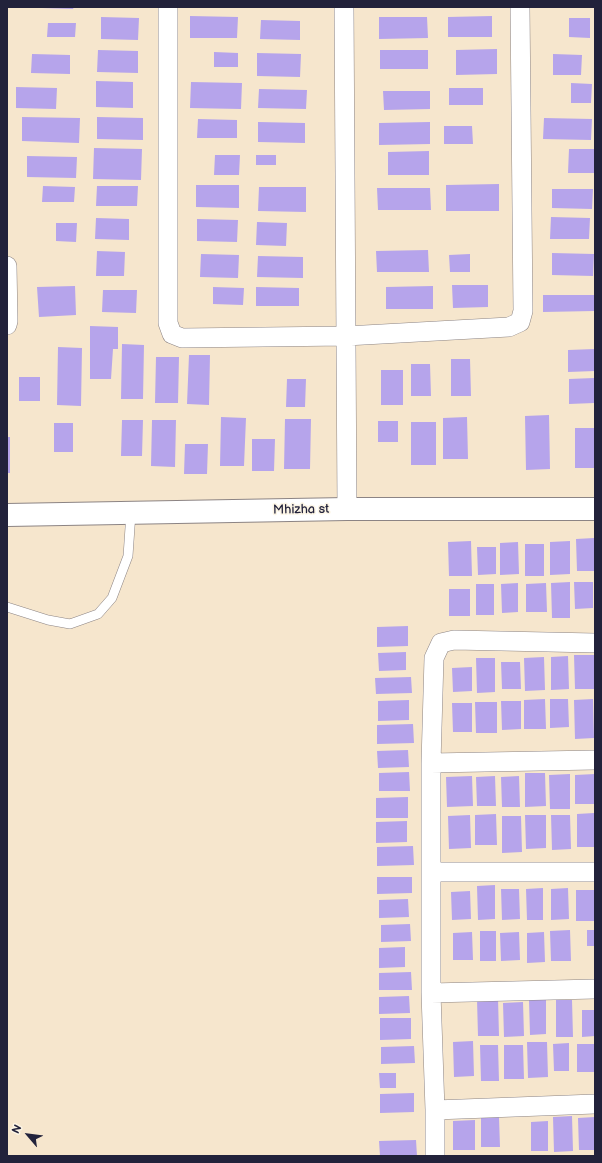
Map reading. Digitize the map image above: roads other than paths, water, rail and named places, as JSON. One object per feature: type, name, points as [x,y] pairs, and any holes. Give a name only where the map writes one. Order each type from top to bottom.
[{"type":"street","points":[[168,7],[168,323],[172,334],[182,338],[346,336],[509,327],[520,322],[523,311],[520,7]]},
{"type":"street","points":[[344,7],[348,510]]},
{"type":"street","points":[[7,266],[7,325]]},
{"type":"street","name":"Mhizha st","points":[[7,516],[348,510],[595,509]]},
{"type":"street","points":[[435,1156],[431,993],[431,763],[434,658],[441,643],[454,640],[595,643]]},
{"type":"street","points":[[431,763],[595,760]]},
{"type":"street","points":[[431,872],[595,872]]},
{"type":"street","points":[[431,993],[595,989]]},
{"type":"street","points":[[435,1110],[595,1104]]},
{"type":"lane","points":[[7,607],[48,620],[70,624],[98,614],[112,598],[128,556],[131,513]]}]
